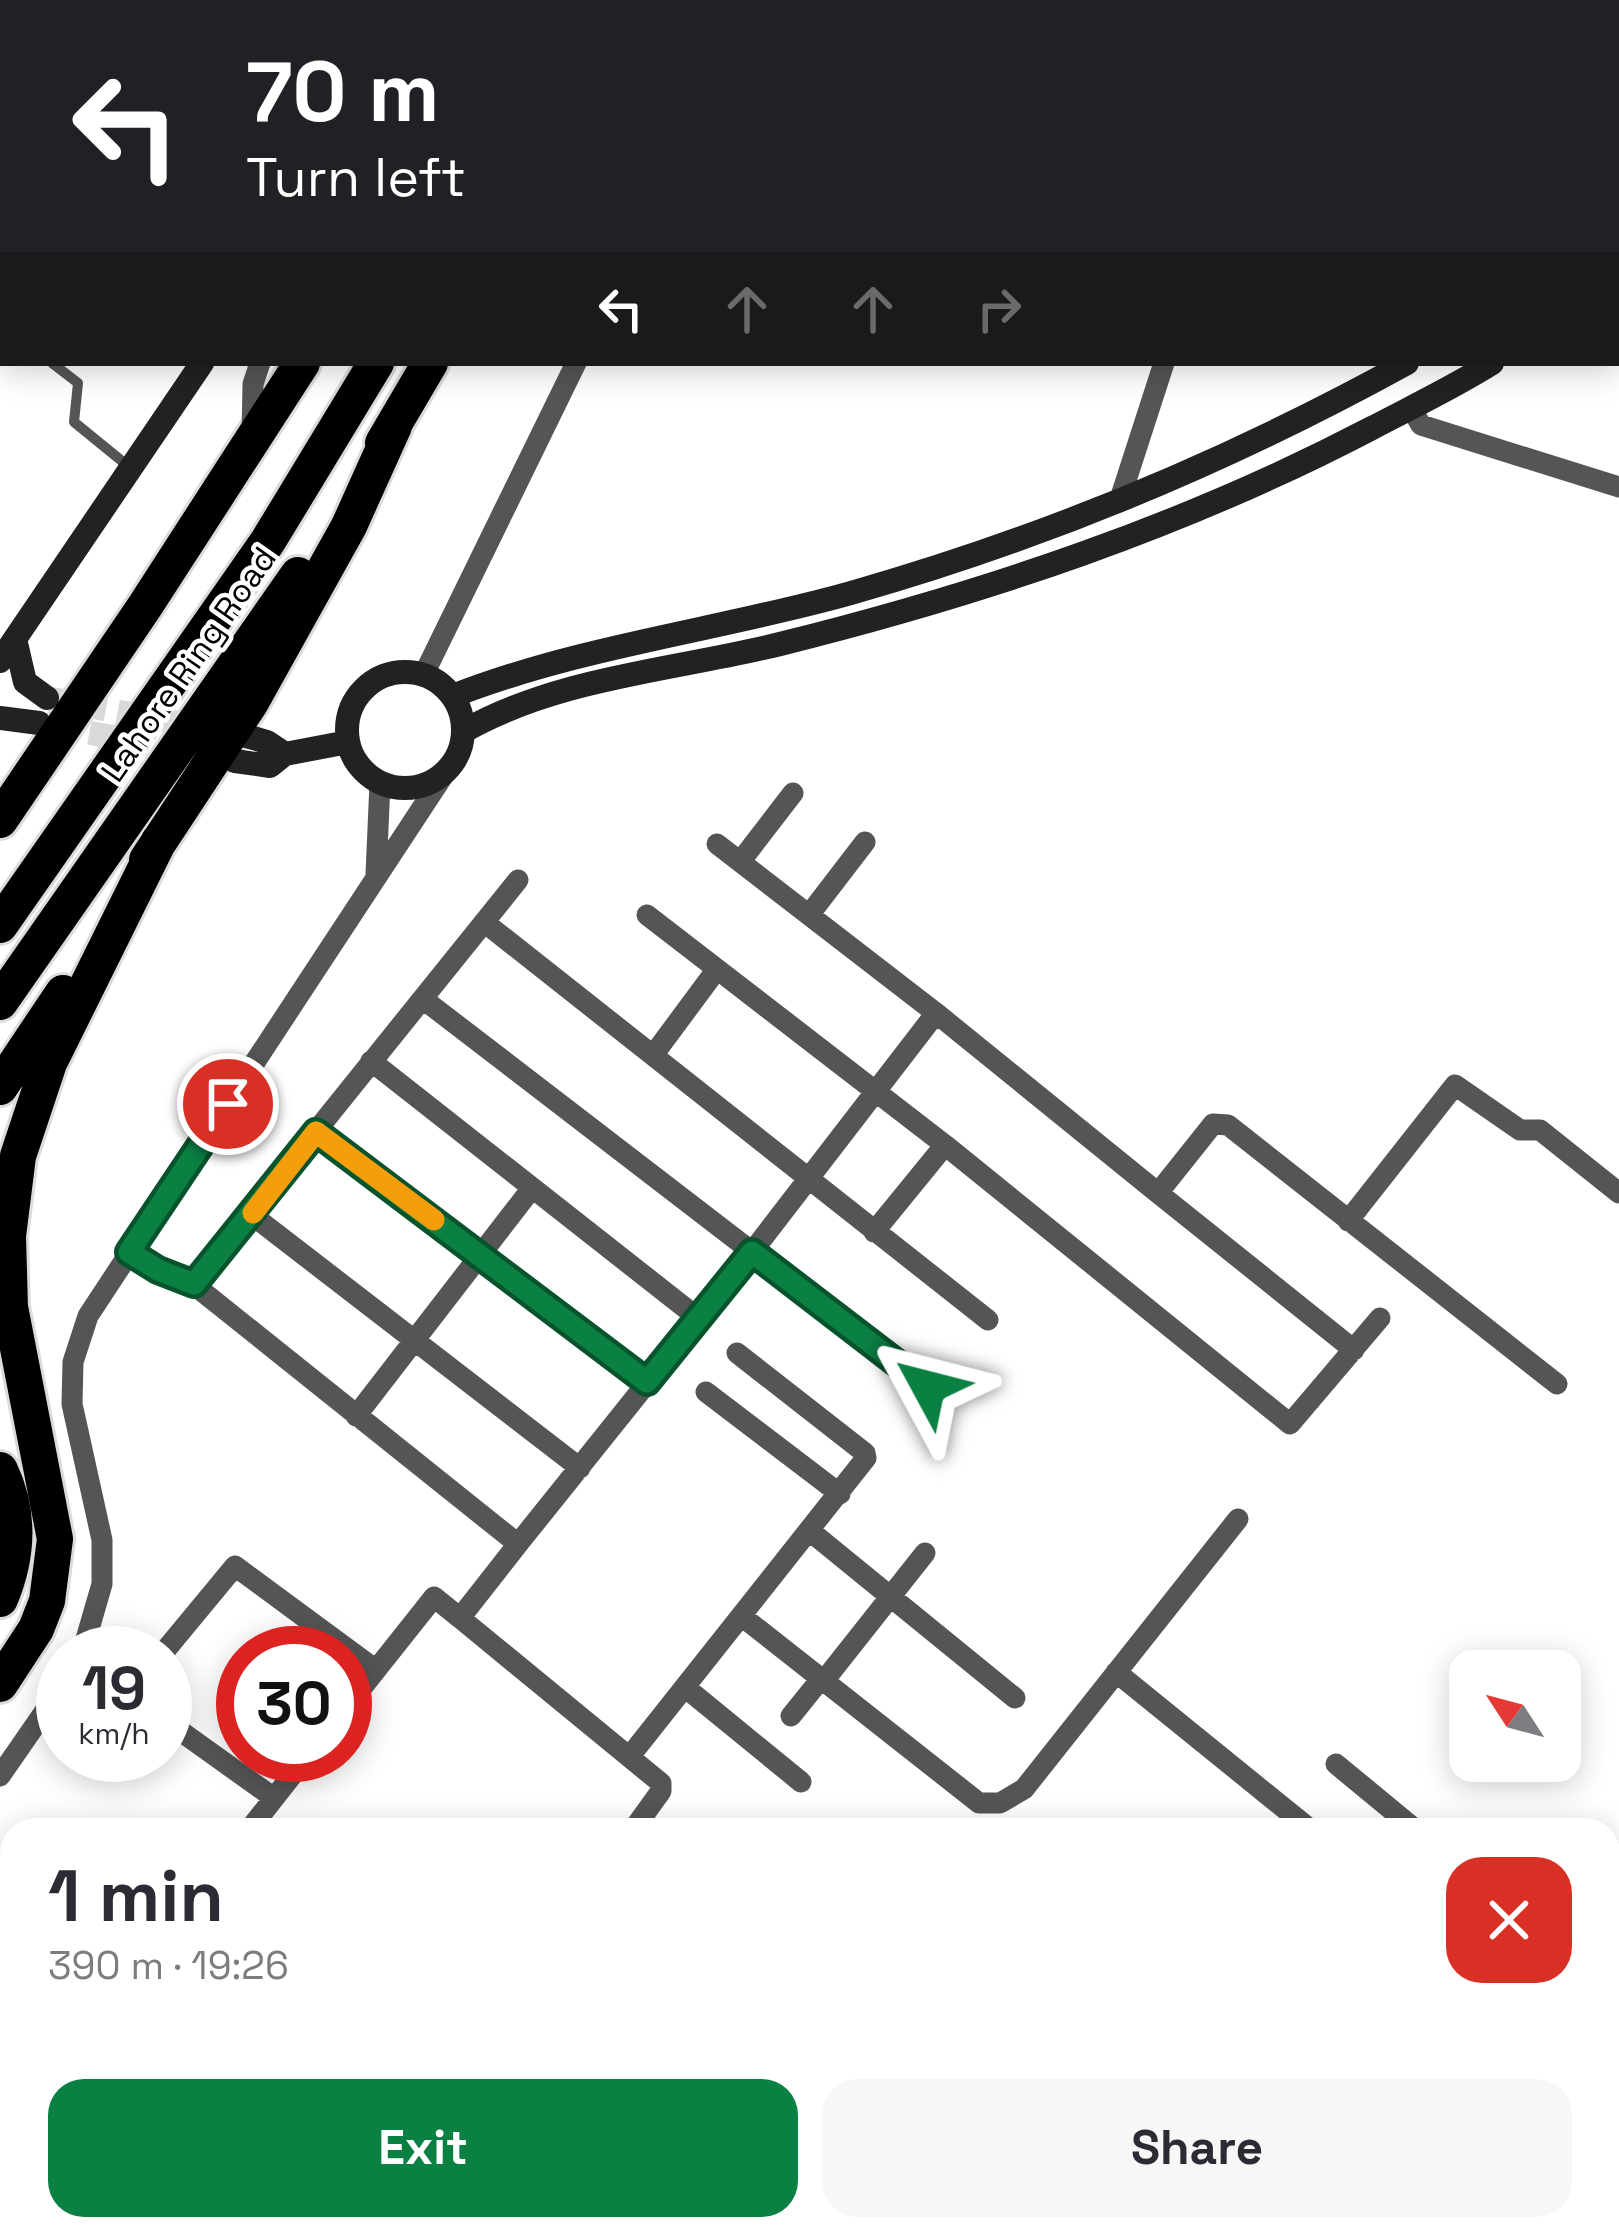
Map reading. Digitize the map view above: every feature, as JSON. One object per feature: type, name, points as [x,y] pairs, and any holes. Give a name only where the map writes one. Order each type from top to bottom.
[{"type":"highway","points":[[0,820],[300,366]]},
{"type":"highway","name":"Lahore Ring Road","points":[[0,925],[268,541],[374,366]]},
{"type":"highway","name":"Lahore Ring Road","points":[[0,1002],[243,656],[428,366]]},
{"type":"highway","points":[[0,1088],[251,702],[349,526],[394,426]]},
{"type":"highway","points":[[0,1684],[36,1629],[47,1601],[55,1539],[10,1307],[8,1236],[18,1156],[49,1064],[159,841]]},
{"type":"highway","points":[[0,1470],[13,1505],[16,1536],[0,1599]]},
{"type":"street","points":[[0,661],[200,366]]},
{"type":"street","points":[[253,442],[250,415],[259,366]]},
{"type":"street","points":[[424,674],[575,366]]},
{"type":"street","points":[[1119,502],[1163,366]]},
{"type":"street","points":[[453,696],[519,672],[733,624],[1007,544],[1239,450],[1401,366]]},
{"type":"street","points":[[464,730],[518,705],[780,644],[1113,545],[1292,470],[1487,366]]},
{"type":"street","points":[[1411,408],[1421,425],[1619,488]]},
{"type":"street","points":[[15,639],[26,682],[47,698]]},
{"type":"street","points":[[90,1626],[102,1584],[102,1540],[72,1404],[73,1361],[88,1316],[461,749],[464,730],[453,696],[424,674],[388,674],[372,682],[350,711],[348,742],[359,766],[380,784],[414,788],[445,773]]},
{"type":"street","points":[[26,682],[5,718],[39,723]]},
{"type":"street","points":[[246,736],[285,754]]},
{"type":"street","points":[[235,760],[270,766],[285,754],[348,742]]},
{"type":"street","points":[[375,880],[380,784]]},
{"type":"street","points":[[740,862],[793,793]]},
{"type":"street","points":[[809,915],[865,842]]},
{"type":"street","points":[[717,844],[936,1013],[1354,1350]]},
{"type":"street","points":[[194,1284],[518,880]]},
{"type":"street","points":[[647,916],[945,1145],[1290,1424],[1380,1318]]},
{"type":"street","points":[[484,922],[988,1320]]},
{"type":"street","points":[[654,1054],[717,970]]},
{"type":"street","points":[[423,999],[928,1387]]},
{"type":"street","points":[[460,1618],[878,1093],[936,1013]]},
{"type":"street","points":[[371,1061],[698,1318]]},
{"type":"street","points":[[1348,1221],[1454,1085],[1520,1130],[1540,1130],[1619,1193]]},
{"type":"street","points":[[1159,1193],[1213,1124],[1221,1122],[1557,1384]]},
{"type":"street","points":[[316,1132],[647,1382]]},
{"type":"street","points":[[874,1232],[945,1145]]},
{"type":"street","points":[[356,1415],[532,1188]]},
{"type":"street","points":[[251,1215],[580,1468]]},
{"type":"street","points":[[129,1252],[194,1284],[518,1544]]},
{"type":"street","points":[[630,1756],[744,1618],[867,1455],[737,1354]]},
{"type":"street","points":[[706,1392],[840,1494]]},
{"type":"street","points":[[744,1618],[979,1803],[1000,1803],[1024,1789],[1238,1519]]},
{"type":"street","points":[[810,1532],[1015,1698]]},
{"type":"street","points":[[791,1716],[926,1553]]},
{"type":"street","points":[[185,1626],[235,1566],[376,1670]]},
{"type":"street","points":[[372,1675],[434,1597],[663,1787],[641,1818]]},
{"type":"street","points":[[1116,1672],[1295,1818]]},
{"type":"street","points":[[686,1688],[801,1782]]},
{"type":"street","points":[[0,1776],[36,1724]]},
{"type":"street","points":[[192,1739],[274,1798]]},
{"type":"street","points":[[1336,1764],[1401,1818]]},
{"type":"street","points":[[265,1818],[287,1782]]},
{"type":"lane","points":[[56,366],[78,383],[74,422],[131,468]]},
{"type":"tunnel","points":[[47,698],[204,728]]},
{"type":"tunnel","points":[[54,726],[185,751]]},
{"type":"slow traffic","points":[[253,1213],[316,1132],[434,1220]]},
{"type":"route","points":[[228,1104],[129,1252],[158,1270],[194,1284],[316,1132],[647,1382],[752,1252],[928,1387]]}]
